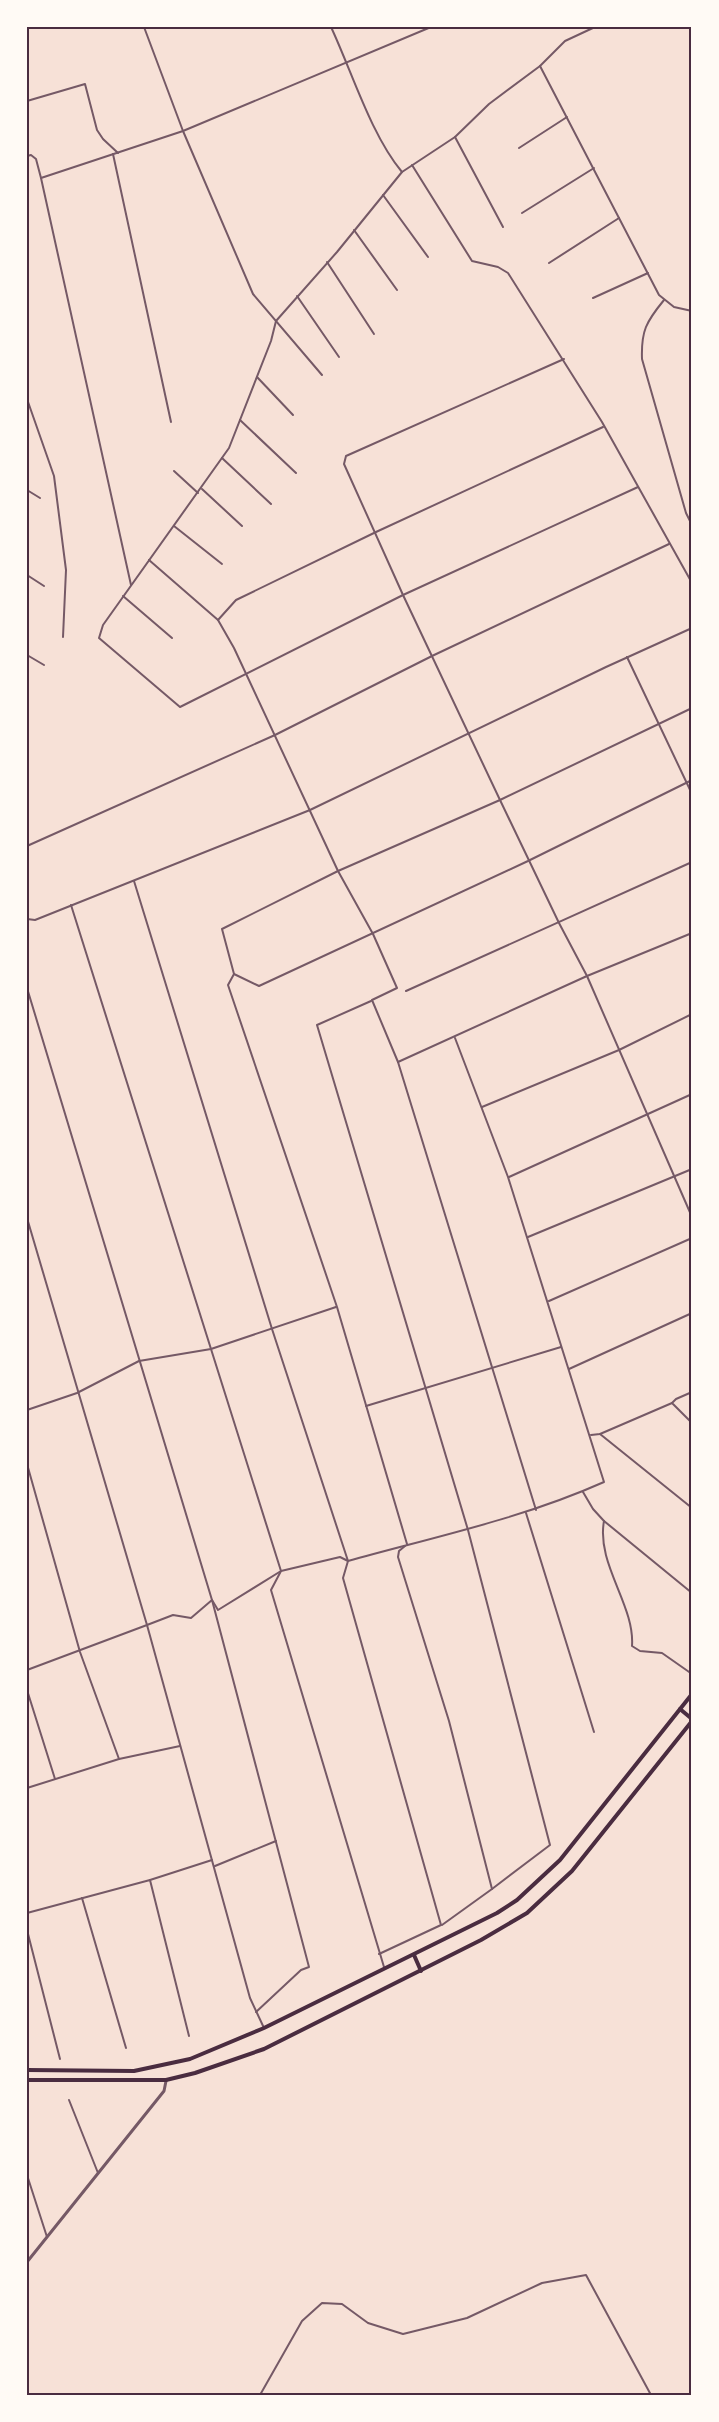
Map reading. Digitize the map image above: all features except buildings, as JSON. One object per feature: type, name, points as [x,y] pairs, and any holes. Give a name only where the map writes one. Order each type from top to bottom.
[{"type":"main road","points":[[27,2070],[134,2071],[167,2066],[190,2059],[264,2028],[497,1913],[536,1883],[577,1839],[692,1694]]},
{"type":"main road","points":[[27,2080],[166,2080],[195,2073],[264,2049],[506,1927],[548,1896],[590,1850],[692,1720],[680,1709]]},
{"type":"main road","points":[[414,1955],[421,1971]]},
{"type":"street","points":[[144,27],[183,131],[253,294],[322,375]]},
{"type":"street","points":[[331,27],[376,130],[393,162],[402,172]]},
{"type":"street","points":[[41,178],[183,131],[431,27]]},
{"type":"street","points":[[595,27],[565,41],[540,66],[489,104],[455,137],[402,172],[276,321],[229,448],[103,625],[99,638],[180,707],[403,595],[638,487]]},
{"type":"street","points":[[540,66],[659,295],[674,307],[692,311]]},
{"type":"street","points":[[27,101],[85,84],[97,130],[118,153]]},
{"type":"street","points":[[519,148],[567,117]]},
{"type":"street","points":[[455,137],[503,227]]},
{"type":"street","points":[[113,154],[171,422]]},
{"type":"street","points":[[27,156],[32,155],[36,159],[41,178],[131,585]]},
{"type":"street","points":[[411,165],[472,261],[498,267],[508,273],[564,359],[692,583]]},
{"type":"street","points":[[522,213],[594,168]]},
{"type":"street","points":[[383,195],[428,257]]},
{"type":"street","points":[[549,263],[620,218]]},
{"type":"street","points":[[354,230],[397,290]]},
{"type":"street","points":[[327,262],[374,334]]},
{"type":"street","points":[[593,298],[648,273]]},
{"type":"street","points":[[297,296],[339,357]]},
{"type":"street","points":[[664,300],[654,312],[642,335],[642,359],[686,513],[692,525]]},
{"type":"street","points":[[564,359],[346,456],[344,464],[528,861],[587,976],[692,1217]]},
{"type":"street","points":[[257,377],[292,415]]},
{"type":"street","points":[[27,399],[54,476],[66,570],[63,638]]},
{"type":"street","points":[[240,420],[296,473]]},
{"type":"street","points":[[218,620],[236,600],[376,532],[604,427]]},
{"type":"street","points":[[222,458],[271,504]]},
{"type":"street","points":[[174,471],[198,494]]},
{"type":"street","points":[[202,489],[242,526]]},
{"type":"street","points":[[27,490],[40,498]]},
{"type":"street","points":[[174,526],[222,564]]},
{"type":"street","points":[[27,846],[274,735],[432,656],[669,543]]},
{"type":"street","points":[[149,560],[218,620],[246,674],[338,871],[373,934],[397,988],[317,1025],[468,1530],[549,1845],[441,1925],[379,1954]]},
{"type":"street","points":[[27,575],[44,586]]},
{"type":"street","points":[[123,596],[172,638]]},
{"type":"street","points":[[27,919],[35,920],[310,810],[692,628]]},
{"type":"street","points":[[27,655],[44,666]]},
{"type":"street","points":[[627,657],[692,794]]},
{"type":"street","points":[[407,1544],[337,1307],[228,985],[234,974],[222,929],[338,871],[500,800],[692,708]]},
{"type":"street","points":[[27,736],[27,741]]},
{"type":"street","points":[[234,974],[259,986],[528,861],[692,780]]},
{"type":"street","points":[[406,991],[692,862]]},
{"type":"street","points":[[134,881],[272,1329],[348,1561],[343,1578],[441,1925]]},
{"type":"street","points":[[71,905],[280,1571],[272,1590],[385,1970]]},
{"type":"street","points":[[398,1062],[587,976],[692,933]]},
{"type":"street","points":[[27,988],[212,1600],[309,1967],[301,1970],[256,2012]]},
{"type":"street","points":[[372,1000],[398,1062],[536,1509]]},
{"type":"street","points":[[482,1107],[619,1050],[692,1014]]},
{"type":"street","points":[[212,1600],[218,1610],[280,1571],[340,1557],[348,1561],[468,1530],[526,1513],[604,1482],[508,1177],[455,1038]]},
{"type":"street","points":[[508,1177],[692,1094]]},
{"type":"street","points":[[527,1237],[692,1169]]},
{"type":"street","points":[[27,1218],[147,1625],[249,1998],[264,2028]]},
{"type":"street","points":[[548,1302],[692,1238]]},
{"type":"street","points":[[27,1410],[77,1393],[139,1361],[211,1349],[337,1307]]},
{"type":"street","points":[[568,1369],[692,1313]]},
{"type":"street","points":[[366,1406],[561,1347]]},
{"type":"street","points":[[590,1435],[600,1434],[672,1404],[676,1399],[692,1392]]},
{"type":"street","points":[[672,1404],[692,1423]]},
{"type":"street","points":[[600,1434],[692,1508]]},
{"type":"street","points":[[27,1464],[80,1652],[119,1759]]},
{"type":"street","points":[[582,1491],[604,1521],[692,1593]]},
{"type":"street","points":[[526,1513],[594,1732]]},
{"type":"street","points":[[604,1521],[603,1541],[631,1630],[632,1646],[640,1652],[662,1653],[692,1674]]},
{"type":"street","points":[[407,1544],[399,1551],[398,1557],[448,1721],[492,1889]]},
{"type":"street","points":[[27,1670],[80,1652],[173,1615],[191,1618],[212,1600]]},
{"type":"street","points":[[27,1690],[55,1780]]},
{"type":"street","points":[[27,1788],[119,1759],[180,1746]]},
{"type":"street","points":[[213,1866],[276,1841]]},
{"type":"street","points":[[27,1913],[150,1880],[212,1860]]},
{"type":"street","points":[[150,1880],[189,2036]]},
{"type":"street","points":[[82,1898],[126,2048]]},
{"type":"street","points":[[27,1930],[60,2059]]},
{"type":"street","points":[[44,2070],[46,2080]]},
{"type":"street","points":[[27,2262],[164,2091],[166,2080]]},
{"type":"street","points":[[69,2100],[98,2174]]},
{"type":"street","points":[[27,2175],[47,2237]]},
{"type":"street","points":[[260,2395],[302,2321],[322,2303],[342,2304],[368,2323],[403,2334],[466,2318],[542,2283],[586,2275],[651,2395]]}]
